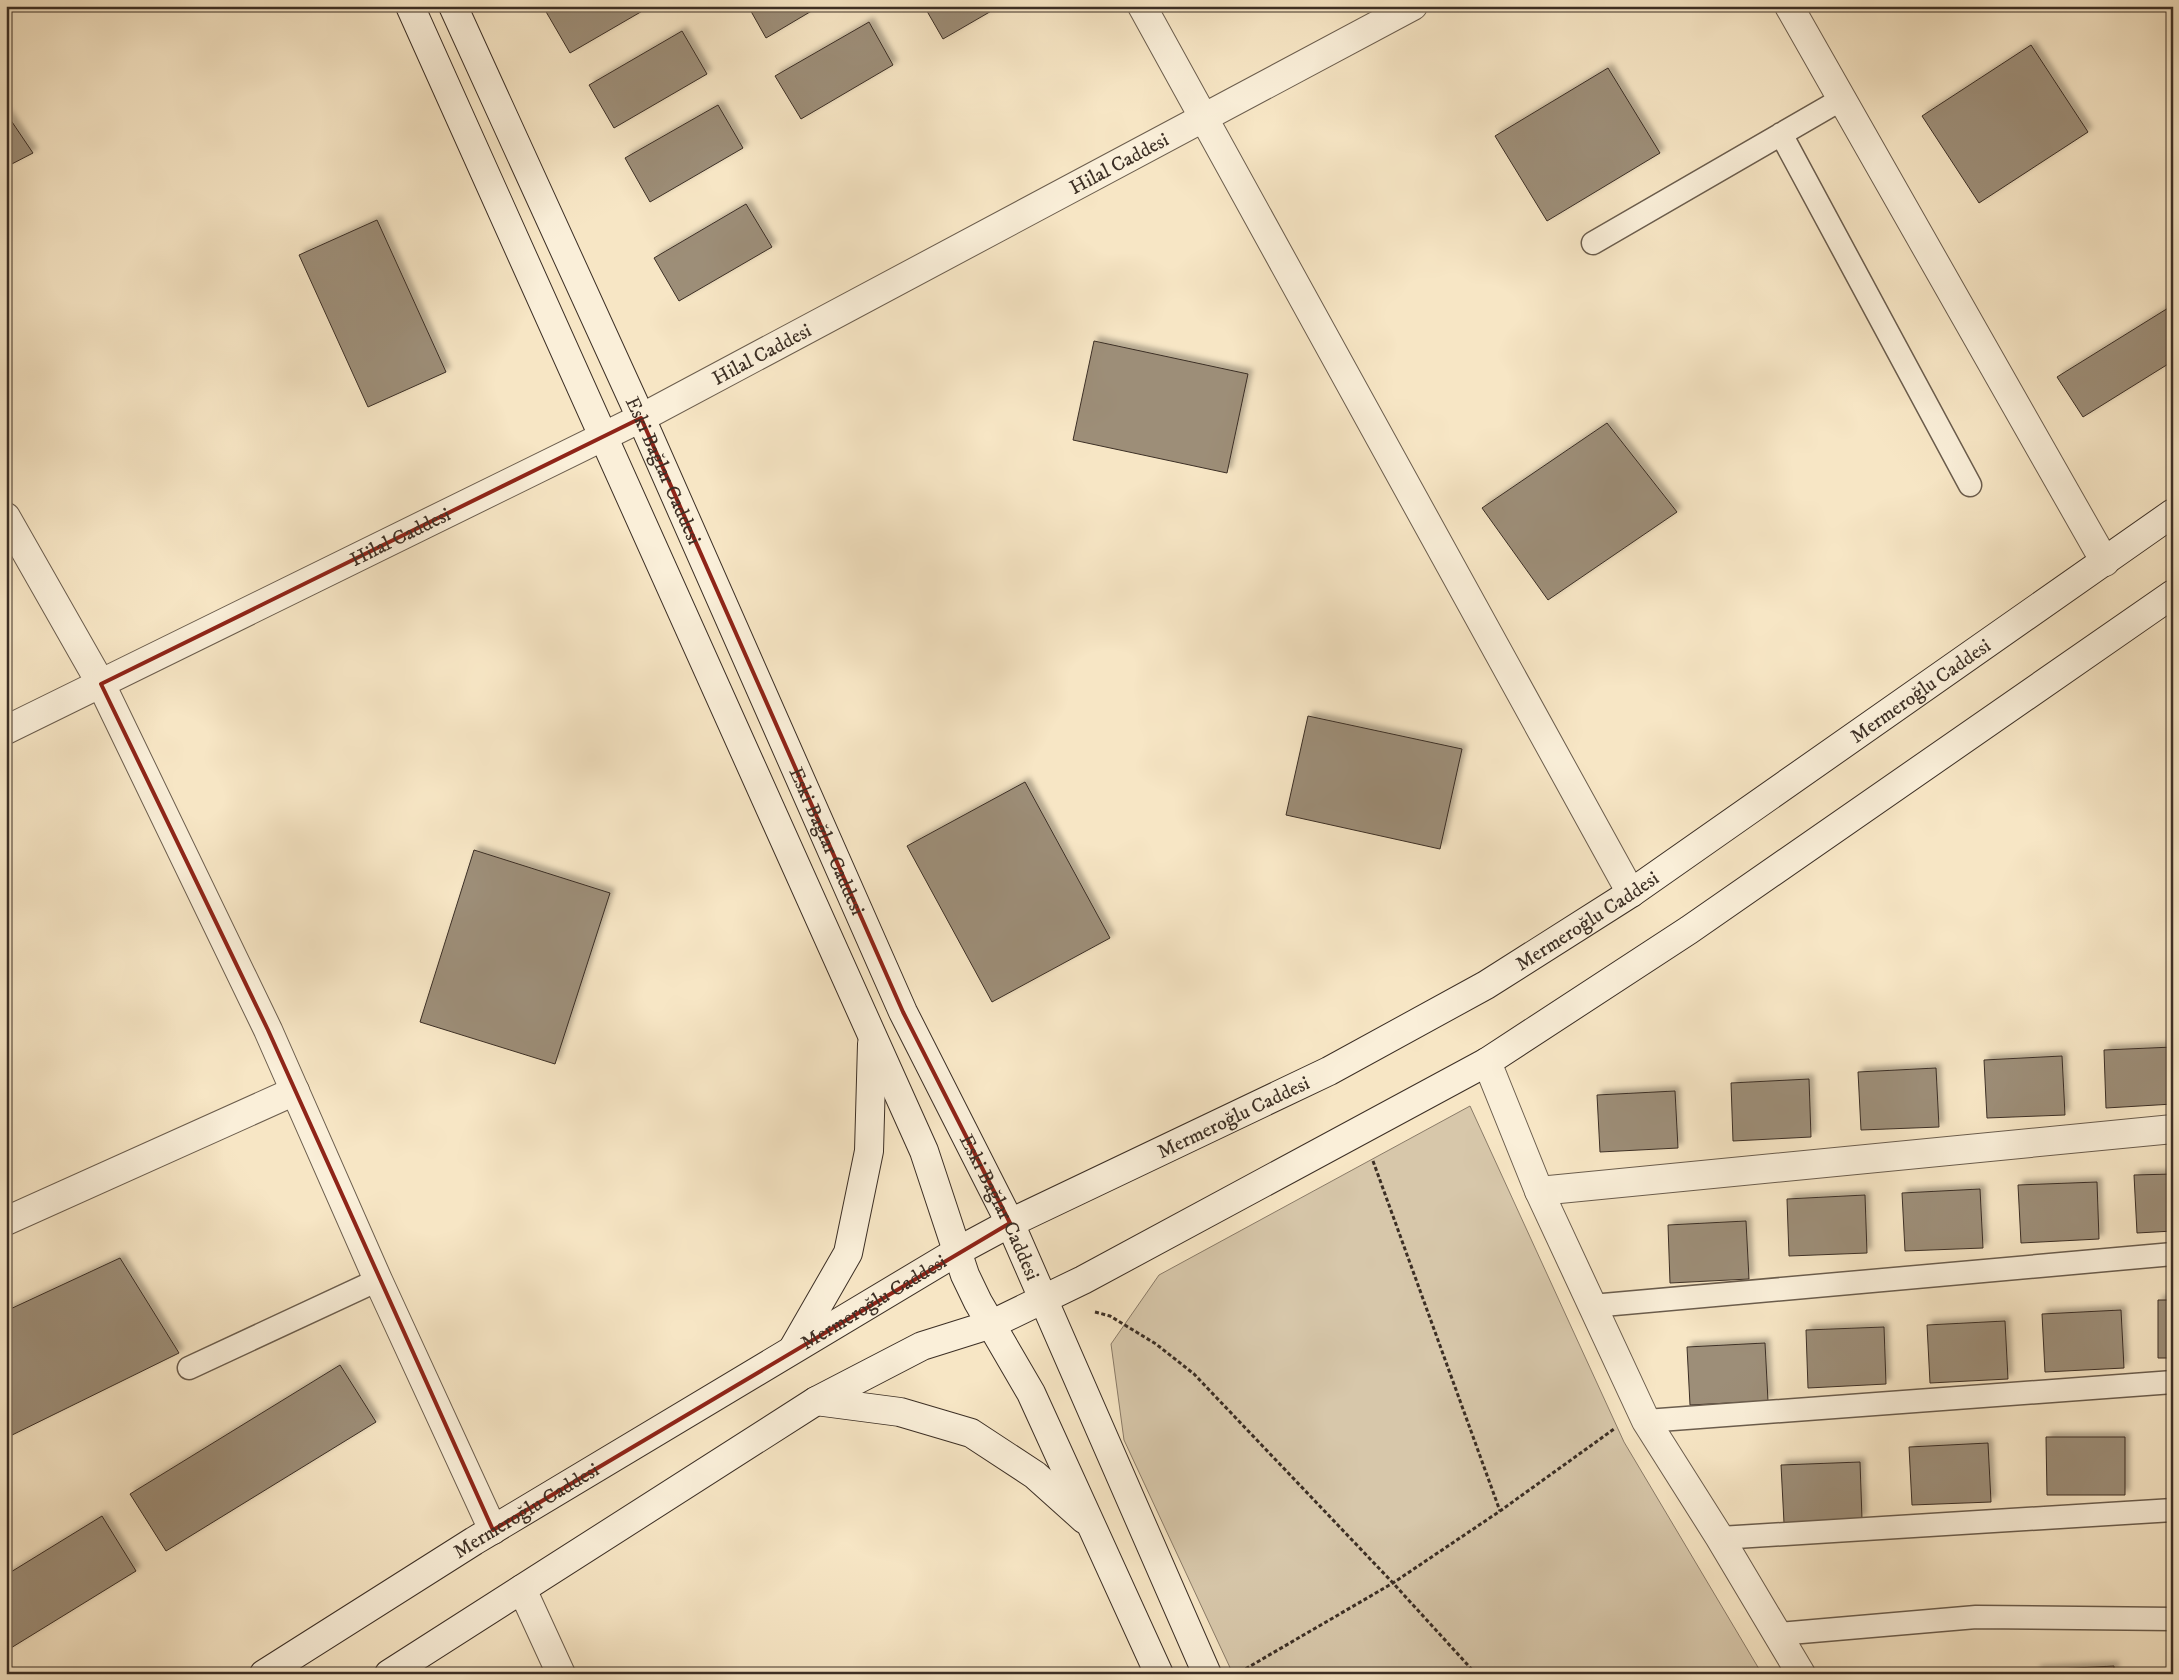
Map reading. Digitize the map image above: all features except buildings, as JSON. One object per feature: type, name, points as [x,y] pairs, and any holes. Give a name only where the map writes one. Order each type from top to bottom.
[{"type":"street","points":[[410,6],[924,1151],[965,1275],[978,1302],[1031,1393],[1160,1674]]},
{"type":"street","name":"Eski Bağlar Caddesi","points":[[453,6],[641,418],[903,1012],[1010,1222],[1045,1298],[1207,1674]]},
{"type":"street","points":[[1142,6],[1205,117],[1631,893]]},
{"type":"street","name":"Hilal Caddesi","points":[[6,730],[641,418],[1413,6]]},
{"type":"street","points":[[1789,6],[2105,562]]},
{"type":"street","name":"Mermeroğlu Caddesi","points":[[264,1674],[493,1530],[958,1251],[1010,1222],[1329,1071],[1486,985],[1631,893],[2173,513]]},
{"type":"street","points":[[6,517],[101,684],[295,1091],[378,1280],[493,1530]]},
{"type":"street","points":[[389,1674],[816,1401],[922,1346],[992,1324],[1083,1280],[1487,1062],[1689,930],[2173,594]]},
{"type":"street","points":[[792,1350],[848,1253],[869,1151],[873,1037]]},
{"type":"street","points":[[1487,1062],[1539,1190],[1643,1416],[1720,1538],[1801,1674]]},
{"type":"street","points":[[6,1221],[295,1091]]},
{"type":"street","points":[[1539,1190],[2173,1129]]},
{"type":"street","points":[[816,1401],[900,1412],[971,1433],[1034,1475],[1091,1524]]},
{"type":"street","points":[[522,1589],[561,1674]]},
{"type":"lane","points":[[1593,243],[1842,99]]},
{"type":"lane","points":[[1781,134],[1970,484]]},
{"type":"lane","points":[[1592,1306],[2173,1254]]},
{"type":"lane","points":[[189,1368],[378,1280]]},
{"type":"lane","points":[[1643,1416],[2173,1382]]},
{"type":"lane","points":[[1720,1538],[2173,1510]]},
{"type":"lane","points":[[1778,1634],[1976,1617],[2173,1620]]},
{"type":"path","points":[[1361,1130],[1500,1511]]},
{"type":"path","points":[[1045,1298],[1110,1316],[1156,1344],[1194,1374],[1393,1583],[1476,1674]]},
{"type":"path","points":[[1237,1674],[1393,1583],[1643,1416]]},
{"type":"highlighted area","points":[[641,418],[903,1012],[1010,1223],[493,1530],[268,1030],[101,684]]},
{"type":"shaded area","points":[[1470,1106],[1624,1442],[1762,1674],[1233,1674],[1124,1440],[1111,1344],[1159,1275]]}]
